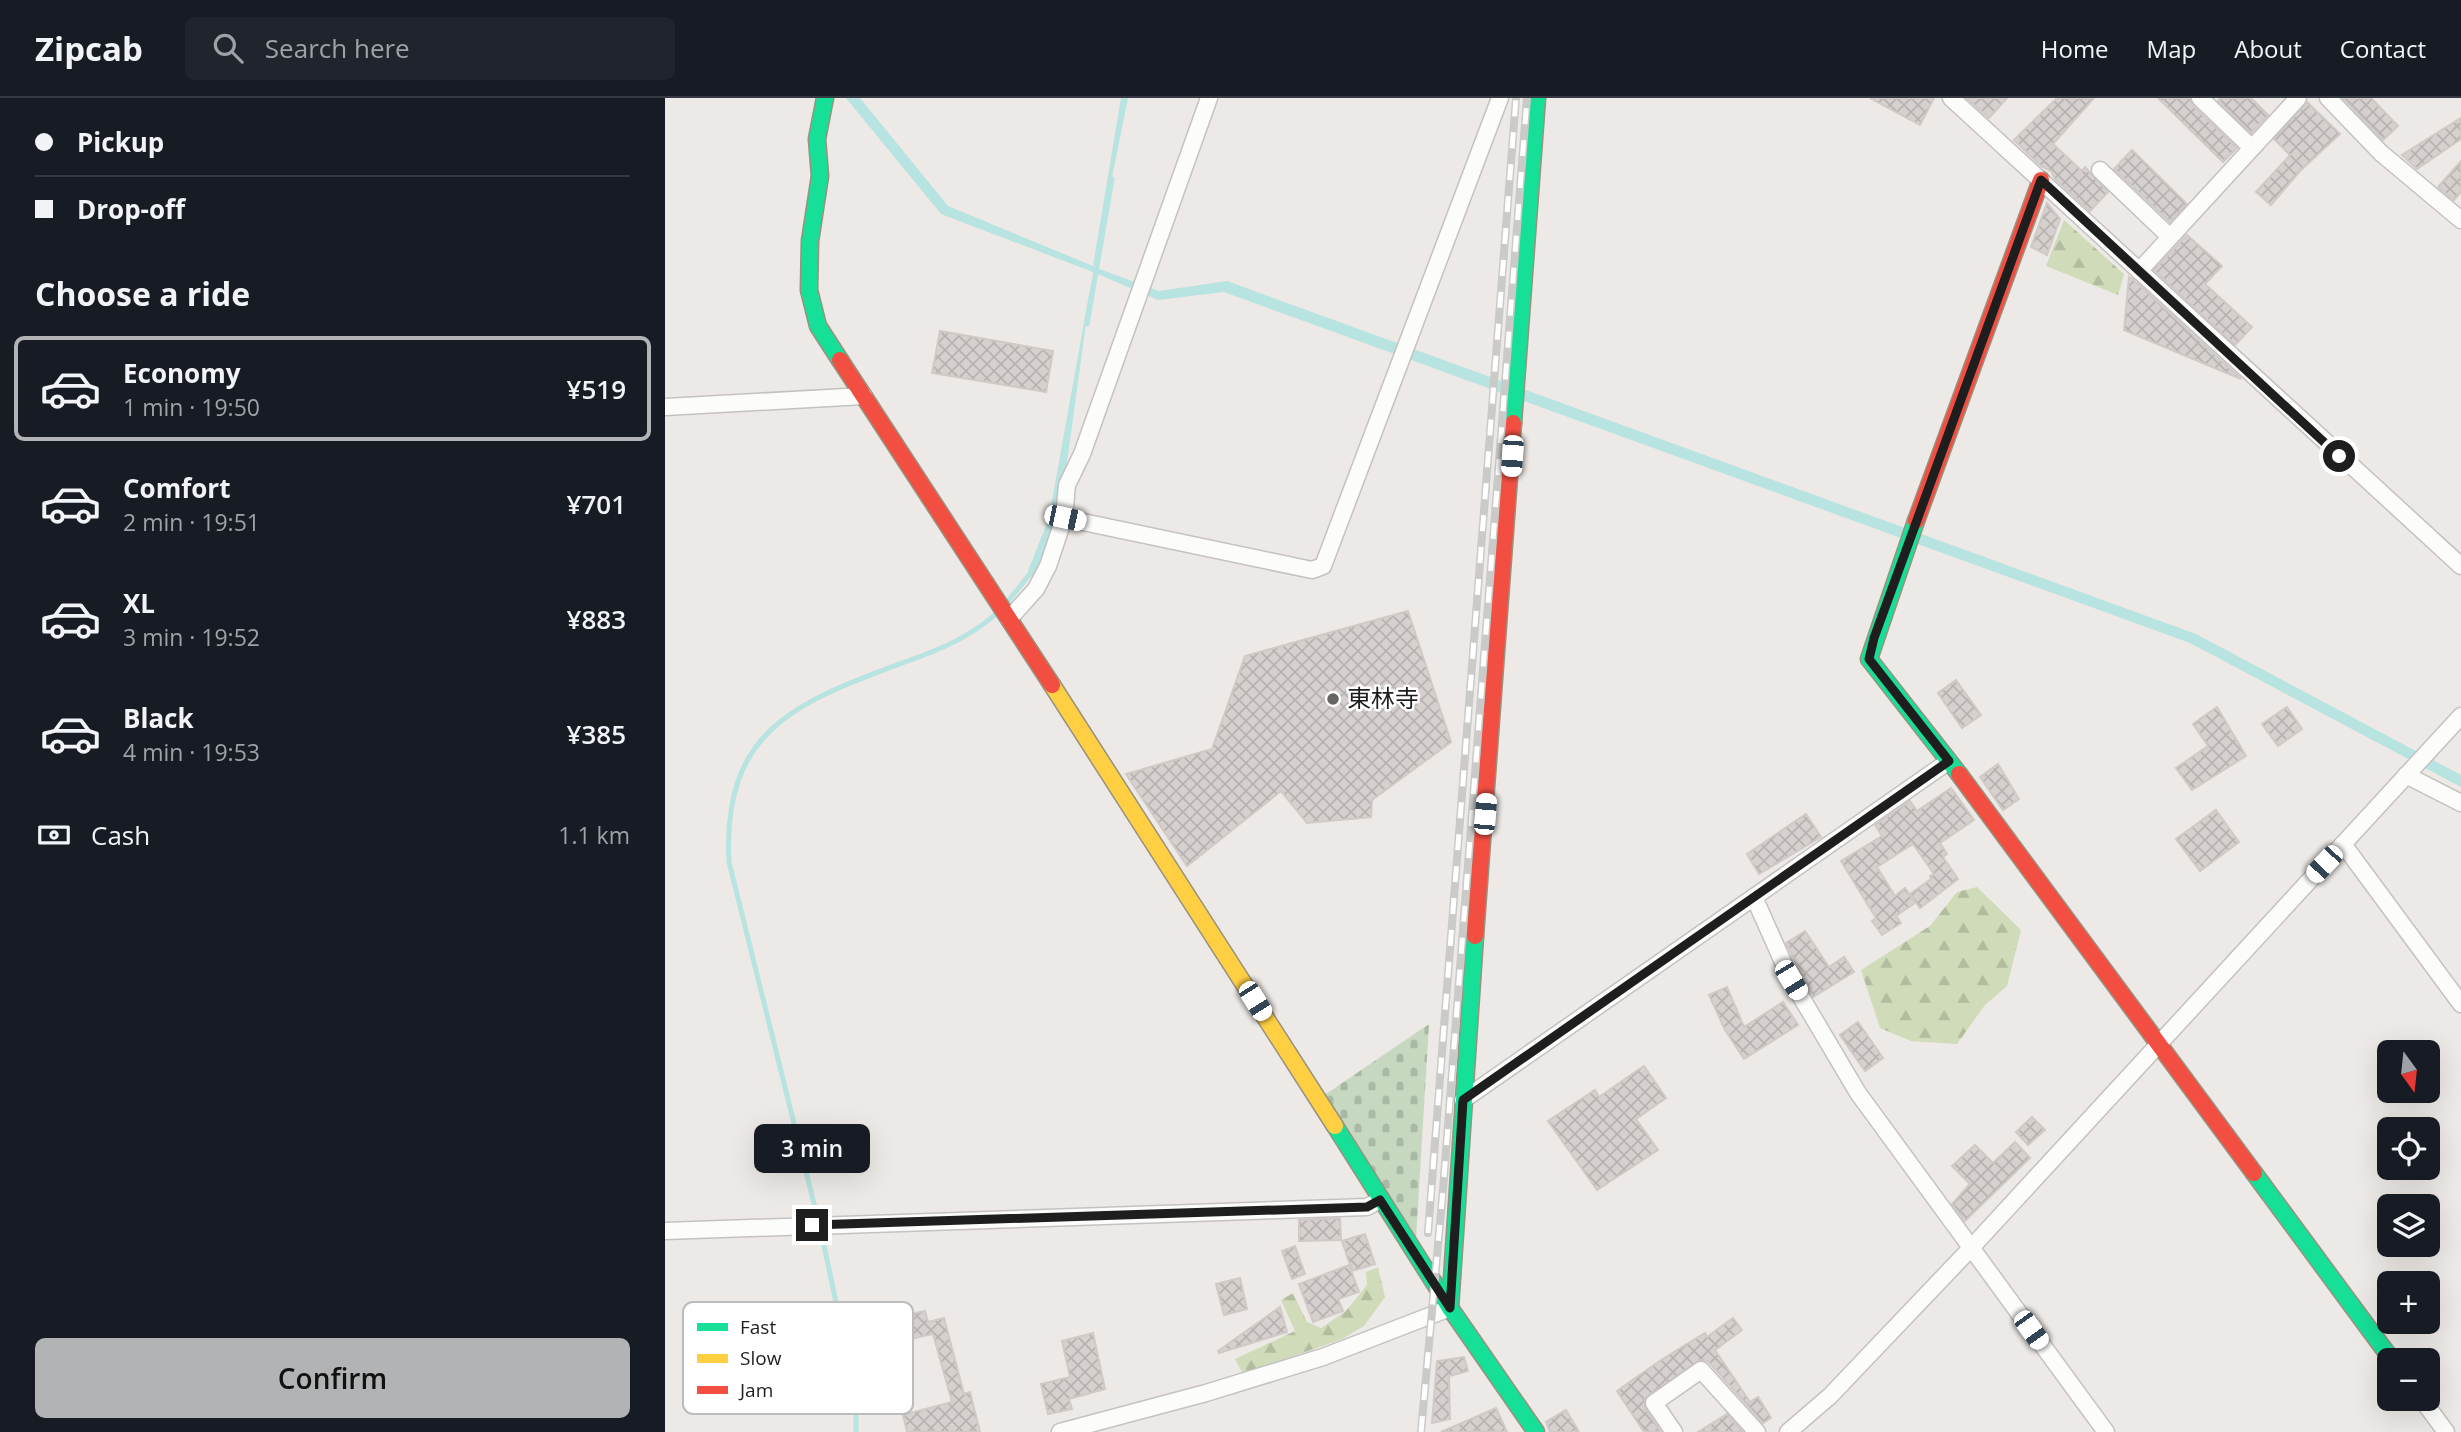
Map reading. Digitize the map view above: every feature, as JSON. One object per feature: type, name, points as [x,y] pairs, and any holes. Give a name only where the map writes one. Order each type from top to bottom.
[{"type":"street","points":[[825,98],[817,139],[820,176],[810,241],[809,290],[818,326],[1214,934],[1450,1308],[1536,1432]]},
{"type":"street","points":[[1009,620],[1036,589],[1065,518],[1067,485],[1082,454],[1209,98]]},
{"type":"street","points":[[1065,518],[1312,570],[1324,566],[1500,98]]},
{"type":"street","points":[[1450,1308],[1537,98]]},
{"type":"street","points":[[1951,98],[2461,566]]},
{"type":"street","points":[[2200,98],[2252,148]]},
{"type":"street","points":[[2139,271],[2298,98]]},
{"type":"street","points":[[2328,98],[2381,153],[2461,220]]},
{"type":"street","points":[[2100,170],[2170,237]]},
{"type":"street","points":[[2041,180],[1874,638],[1869,659],[1949,761],[2383,1348]]},
{"type":"street","points":[[665,407],[864,396]]},
{"type":"street","points":[[1788,1432],[1830,1396],[1971,1248],[2461,716]]},
{"type":"street","points":[[1463,1100],[1949,761]]},
{"type":"street","points":[[2406,775],[2461,803]]},
{"type":"street","points":[[2343,844],[2461,1004]]},
{"type":"street","points":[[1754,897],[1791,980],[1858,1093],[2106,1432]]},
{"type":"street","points":[[665,1231],[1367,1207],[1380,1200]]},
{"type":"street","points":[[1059,1432],[1206,1393],[1323,1357],[1450,1308]]},
{"type":"street","points":[[1674,1432],[1654,1403],[1700,1370],[1757,1432]]},
{"type":"street","points":[[2431,1411],[2446,1432]]},
{"type":"green space","points":[[2064,220],[2124,274],[2118,295],[2046,266]]},
{"type":"green space","points":[[1977,887],[2021,930],[2007,986],[1985,1005],[1957,1044],[1911,1041],[1880,1028],[1861,970],[1930,926],[1957,892]]},
{"type":"green space","points":[[1429,1024],[1416,1239],[1323,1096]]},
{"type":"green space","points":[[1378,1267],[1385,1297],[1364,1326],[1342,1339],[1243,1374],[1235,1359],[1295,1331],[1281,1300],[1293,1293],[1307,1322],[1321,1328],[1346,1311],[1367,1285],[1366,1272]]},
{"type":"water","points":[[846,98],[860,98],[948,206],[1093,266],[1121,98],[1128,98],[1094,267],[1159,291],[1227,281],[2196,634],[2461,775],[2461,787],[2190,643],[1224,292],[1158,300],[941,214]]},
{"type":"water","points":[[1093,272],[1059,521],[1036,576],[1028,571],[1049,518]]},
{"type":"building","points":[[1870,98],[1934,98],[1920,125]]},
{"type":"building","points":[[1967,98],[2007,98],[1989,118]]},
{"type":"building","points":[[2057,98],[2094,98],[2053,144],[2082,171],[2085,167],[2108,192],[2090,211],[2055,179],[2051,171],[2041,166],[2014,140]]},
{"type":"building","points":[[2158,98],[2190,98],[2193,106],[2237,148],[2223,162]]},
{"type":"building","points":[[2221,98],[2251,98],[2268,115],[2251,133],[2218,101]]},
{"type":"building","points":[[2343,98],[2371,98],[2398,126],[2383,140]]},
{"type":"building","points":[[2307,102],[2340,134],[2300,171],[2271,205],[2256,192],[2290,155],[2274,139]]},
{"type":"building","points":[[2461,118],[2461,139],[2417,169],[2402,155]]},
{"type":"building","points":[[2132,150],[2187,204],[2170,222],[2114,169]]},
{"type":"building","points":[[2461,161],[2461,192],[2454,200],[2438,187]]},
{"type":"building","points":[[2047,203],[2060,219],[2047,255],[2031,247]]},
{"type":"building","points":[[2187,235],[2222,266],[2205,284],[2252,327],[2235,345],[2154,270]]},
{"type":"building","points":[[2129,277],[2136,282],[2241,379],[2124,330]]},
{"type":"building","points":[[940,331],[1053,351],[1046,392],[932,373]]},
{"type":"building","name":"東林寺","points":[[1408,611],[1451,742],[1372,800],[1371,817],[1307,823],[1281,791],[1187,866],[1126,774],[1212,749],[1245,656]]},
{"type":"building","points":[[1956,680],[1981,715],[1962,728],[1938,693]]},
{"type":"building","points":[[2217,707],[2246,756],[2192,790],[2176,768],[2208,746],[2193,724]]},
{"type":"building","points":[[2287,707],[2302,729],[2278,746],[2262,724]]},
{"type":"building","points":[[1998,764],[2019,799],[2003,810],[1980,777]]},
{"type":"building","points":[[1951,788],[1974,820],[1940,843],[1947,854],[1943,857],[1958,879],[1920,908],[1910,894],[1934,874],[1913,844],[1877,867],[1895,896],[1905,888],[1915,903],[1896,916],[1901,923],[1882,935],[1872,921],[1876,918],[1841,861],[1882,836],[1875,825],[1910,801],[1917,811]]},
{"type":"building","points":[[2216,810],[2239,842],[2200,871],[2176,839]]},
{"type":"building","points":[[1806,814],[1821,837],[1759,874],[1747,854]]},
{"type":"building","points":[[1805,931],[1829,967],[1844,957],[1854,972],[1813,997],[1786,943]]},
{"type":"building","points":[[1727,987],[1744,1027],[1783,1002],[1798,1025],[1744,1059],[1725,1030],[1709,995]]},
{"type":"building","points":[[1858,1022],[1883,1058],[1865,1071],[1840,1035]]},
{"type":"building","points":[[1644,1066],[1666,1098],[1636,1119],[1658,1150],[1597,1190],[1548,1121],[1595,1090],[1599,1097]]},
{"type":"building","points":[[2032,1117],[2045,1130],[2028,1145],[2016,1132]]},
{"type":"building","points":[[2015,1142],[2030,1158],[1965,1221],[1952,1204],[1970,1184],[1952,1166],[1975,1145],[1993,1163]]},
{"type":"building","points":[[1340,1218],[1341,1240],[1299,1241],[1299,1220]]},
{"type":"building","points":[[1365,1234],[1375,1264],[1352,1271],[1342,1241]]},
{"type":"building","points":[[1295,1246],[1305,1274],[1292,1279],[1282,1251]]},
{"type":"building","points":[[1349,1265],[1359,1292],[1338,1299],[1343,1311],[1313,1322],[1299,1284]]},
{"type":"building","points":[[1240,1278],[1247,1309],[1224,1315],[1216,1284]]},
{"type":"building","points":[[1280,1307],[1287,1332],[1219,1353],[1218,1351]]},
{"type":"building","points":[[925,1311],[928,1322],[944,1318],[964,1394],[970,1392],[980,1432],[907,1432],[903,1415],[952,1402],[933,1334],[913,1338],[913,1314]]},
{"type":"building","points":[[1733,1318],[1742,1330],[1715,1350],[1750,1402],[1758,1397],[1771,1418],[1763,1423],[1708,1361],[1700,1360],[1645,1398],[1645,1408],[1661,1432],[1644,1432],[1617,1391],[1661,1360],[1705,1333],[1707,1337]]},
{"type":"building","points":[[1093,1333],[1105,1389],[1069,1399],[1072,1409],[1048,1414],[1041,1384],[1070,1377],[1062,1341]]},
{"type":"building","points":[[1464,1357],[1468,1371],[1449,1376],[1450,1419],[1432,1423],[1437,1361]]},
{"type":"building","points":[[1496,1408],[1507,1432],[1441,1432]]},
{"type":"building","points":[[1566,1410],[1579,1432],[1550,1432],[1546,1422]]},
{"type":"building","points":[[1727,1414],[1743,1432],[1698,1432]]},
{"type":"waterway","points":[[1087,324],[1112,179]]},
{"type":"waterway","points":[[1005,605],[1034,569]]},
{"type":"waterway","points":[[836,1302],[729,862],[730,817],[738,780],[753,751],[774,727],[800,708],[831,691],[954,642],[977,629],[998,612]]},
{"type":"waterway","points":[[856,1414],[856,1432]]},
{"type":"railway","points":[[1428,1233],[1516,98]]},
{"type":"railway","points":[[1421,1432],[1443,1190],[1527,98]]},
{"type":"traffic: fast","points":[[825,98],[817,139],[820,176],[810,241],[809,290],[818,326],[840,360]]},
{"type":"traffic: fast","points":[[1513,423],[1537,98]]},
{"type":"traffic: fast","points":[[1916,521],[1869,659],[1959,774]]},
{"type":"traffic: fast","points":[[1450,1308],[1475,936]]},
{"type":"traffic: fast","points":[[1335,1126],[1450,1308],[1536,1432]]},
{"type":"traffic: fast","points":[[2254,1173],[2383,1348]]},
{"type":"traffic: slow","points":[[1052,685],[1335,1126]]},
{"type":"traffic: jam","points":[[1916,521],[2041,180]]},
{"type":"traffic: jam","points":[[840,360],[1052,685]]},
{"type":"traffic: jam","points":[[1475,936],[1513,423]]},
{"type":"traffic: jam","points":[[1959,774],[2254,1173]]},
{"type":"place","name":"東林寺","points":[[1333,699]]},
{"type":"route","points":[[812,1225],[1367,1207],[1380,1200],[1450,1308],[1463,1100],[1949,761],[1869,659],[1874,638],[2041,180],[2339,456]]}]
